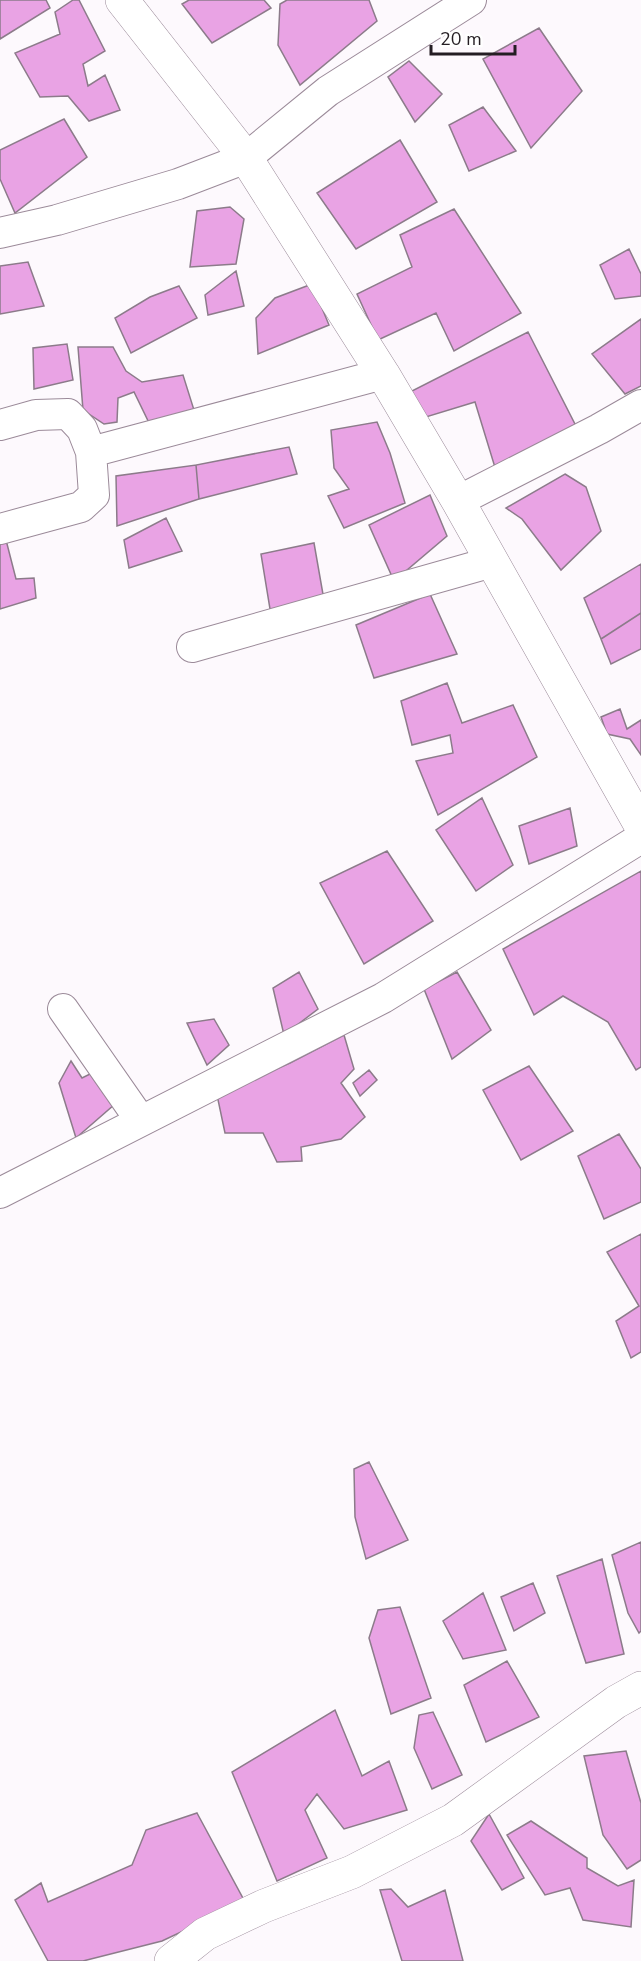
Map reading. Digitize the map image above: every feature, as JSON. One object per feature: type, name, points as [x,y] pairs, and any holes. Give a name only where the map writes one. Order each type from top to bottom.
[{"type":"street","points":[[122,0],[246,158],[383,374],[458,501],[641,826]]},
{"type":"street","points":[[0,233],[57,220],[167,187],[246,158],[327,91],[471,0]]},
{"type":"street","points":[[91,452],[383,374]]},
{"type":"street","points":[[458,501],[641,405]]},
{"type":"street","points":[[0,425],[36,415],[68,414],[82,429],[91,452],[94,495],[81,507],[0,529]]},
{"type":"street","points":[[192,647],[492,562]]},
{"type":"street","points":[[0,1193],[383,998],[641,838]]},
{"type":"street","points":[[63,1009],[141,1121]]},
{"type":"street","points":[[171,1961],[205,1934],[264,1906],[352,1872],[453,1820],[616,1702],[641,1688]]},
{"type":"building","points":[[0,0],[46,0],[50,8],[0,39]]},
{"type":"building","points":[[73,0],[79,0],[105,51],[83,64],[88,86],[105,75],[120,110],[89,121],[68,96],[40,97],[15,53],[60,34],[55,12]]},
{"type":"building","points":[[189,0],[264,0],[271,8],[212,43],[182,4]]},
{"type":"building","points":[[287,0],[369,0],[377,21],[300,85],[278,45],[280,4]]},
{"type":"building","points":[[539,28],[582,91],[531,148],[483,59]]},
{"type":"building","points":[[409,61],[442,94],[415,122],[388,77]]},
{"type":"building","points":[[483,107],[516,151],[469,171],[449,125]]},
{"type":"building","points":[[64,119],[87,157],[15,213],[0,179],[0,150]]},
{"type":"building","points":[[400,140],[437,202],[356,249],[317,193]]},
{"type":"building","points":[[230,207],[244,219],[236,264],[190,267],[197,211]]},
{"type":"building","points":[[454,209],[521,313],[454,351],[436,313],[378,340],[357,294],[412,267],[400,235]]},
{"type":"building","points":[[629,249],[641,274],[641,296],[615,299],[600,265]]},
{"type":"building","points":[[28,262],[44,306],[0,314],[0,266]]},
{"type":"building","points":[[236,271],[244,306],[208,315],[205,295]]},
{"type":"building","points":[[312,284],[329,325],[258,354],[256,318],[275,298]]},
{"type":"building","points":[[179,286],[197,318],[131,353],[115,318],[150,297]]},
{"type":"building","points":[[641,319],[641,386],[625,394],[592,354]]},
{"type":"building","points":[[528,332],[578,430],[497,474],[475,402],[426,417],[408,393]]},
{"type":"building","points":[[67,344],[73,380],[34,389],[33,348]]},
{"type":"building","points":[[78,347],[113,347],[126,371],[142,382],[183,375],[194,410],[153,431],[134,392],[118,398],[117,422],[104,424],[83,410]]},
{"type":"building","points":[[377,422],[390,453],[405,503],[344,528],[328,496],[349,489],[334,468],[331,430]]},
{"type":"building","points":[[289,447],[297,474],[199,499],[196,465]]},
{"type":"building","points":[[196,465],[199,499],[117,526],[116,476]]},
{"type":"building","points":[[565,474],[586,487],[601,531],[561,570],[522,519],[506,508]]},
{"type":"building","points":[[430,495],[447,536],[394,581],[369,525]]},
{"type":"building","points":[[166,518],[182,551],[129,568],[124,540]]},
{"type":"building","points":[[6,540],[16,579],[34,578],[36,598],[0,609],[0,541]]},
{"type":"building","points":[[314,543],[324,600],[271,615],[261,554]]},
{"type":"building","points":[[641,564],[641,613],[601,639],[584,598]]},
{"type":"building","points":[[430,594],[457,654],[374,678],[356,625]]},
{"type":"building","points":[[641,613],[641,649],[611,664],[601,639]]},
{"type":"building","points":[[447,683],[462,723],[513,705],[537,757],[438,815],[416,761],[453,753],[450,735],[412,745],[401,701]]},
{"type":"building","points":[[620,709],[627,729],[641,720],[641,755],[630,739],[607,734],[601,717]]},
{"type":"building","points":[[482,798],[513,865],[476,891],[436,830]]},
{"type":"building","points":[[570,808],[577,846],[529,864],[519,826]]},
{"type":"building","points":[[387,851],[433,921],[364,964],[320,883]]},
{"type":"building","points":[[641,871],[641,1067],[636,1070],[608,1022],[563,996],[534,1015],[503,949]]},
{"type":"building","points":[[299,972],[318,1009],[284,1035],[273,988]]},
{"type":"building","points":[[457,972],[491,1030],[452,1059],[424,989]]},
{"type":"building","points":[[214,1019],[229,1045],[207,1065],[187,1023]]},
{"type":"building","points":[[344,1035],[354,1069],[341,1083],[365,1117],[341,1139],[301,1147],[302,1161],[277,1162],[263,1133],[225,1133],[217,1095],[290,1063]]},
{"type":"building","points":[[71,1061],[82,1078],[102,1068],[115,1104],[76,1138],[59,1083]]},
{"type":"building","points":[[529,1066],[573,1131],[521,1160],[483,1090]]},
{"type":"building","points":[[369,1070],[377,1080],[360,1096],[353,1083]]},
{"type":"building","points":[[619,1134],[641,1169],[641,1202],[604,1219],[578,1156]]},
{"type":"building","points":[[641,1234],[641,1352],[631,1358],[616,1321],[639,1306],[607,1252]]},
{"type":"building","points":[[369,1462],[408,1540],[366,1559],[355,1517],[354,1469]]},
{"type":"building","points":[[641,1542],[641,1631],[639,1633],[628,1613],[612,1555]]},
{"type":"building","points":[[602,1559],[624,1654],[586,1663],[557,1576]]},
{"type":"building","points":[[533,1583],[545,1613],[514,1631],[501,1597]]},
{"type":"building","points":[[483,1593],[506,1650],[463,1659],[443,1621]]},
{"type":"building","points":[[400,1607],[431,1698],[391,1714],[369,1638],[378,1610]]},
{"type":"building","points":[[507,1661],[539,1717],[486,1742],[464,1685]]},
{"type":"building","points":[[335,1710],[362,1776],[389,1761],[407,1810],[344,1829],[317,1794],[305,1810],[327,1858],[277,1881],[232,1772]]},
{"type":"building","points":[[433,1712],[462,1775],[432,1789],[414,1748],[419,1715]]},
{"type":"building","points":[[626,1751],[641,1803],[641,1860],[627,1869],[603,1835],[584,1756]]},
{"type":"building","points":[[197,1813],[245,1902],[162,1941],[83,1961],[48,1961],[15,1900],[41,1883],[48,1902],[132,1865],[146,1830]]},
{"type":"building","points":[[489,1814],[524,1878],[502,1890],[471,1841]]},
{"type":"building","points":[[531,1821],[587,1858],[587,1868],[618,1886],[634,1880],[631,1927],[583,1920],[570,1888],[545,1895],[507,1835]]},
{"type":"building","points":[[391,1889],[408,1907],[445,1890],[463,1961],[402,1961],[380,1890]]}]
